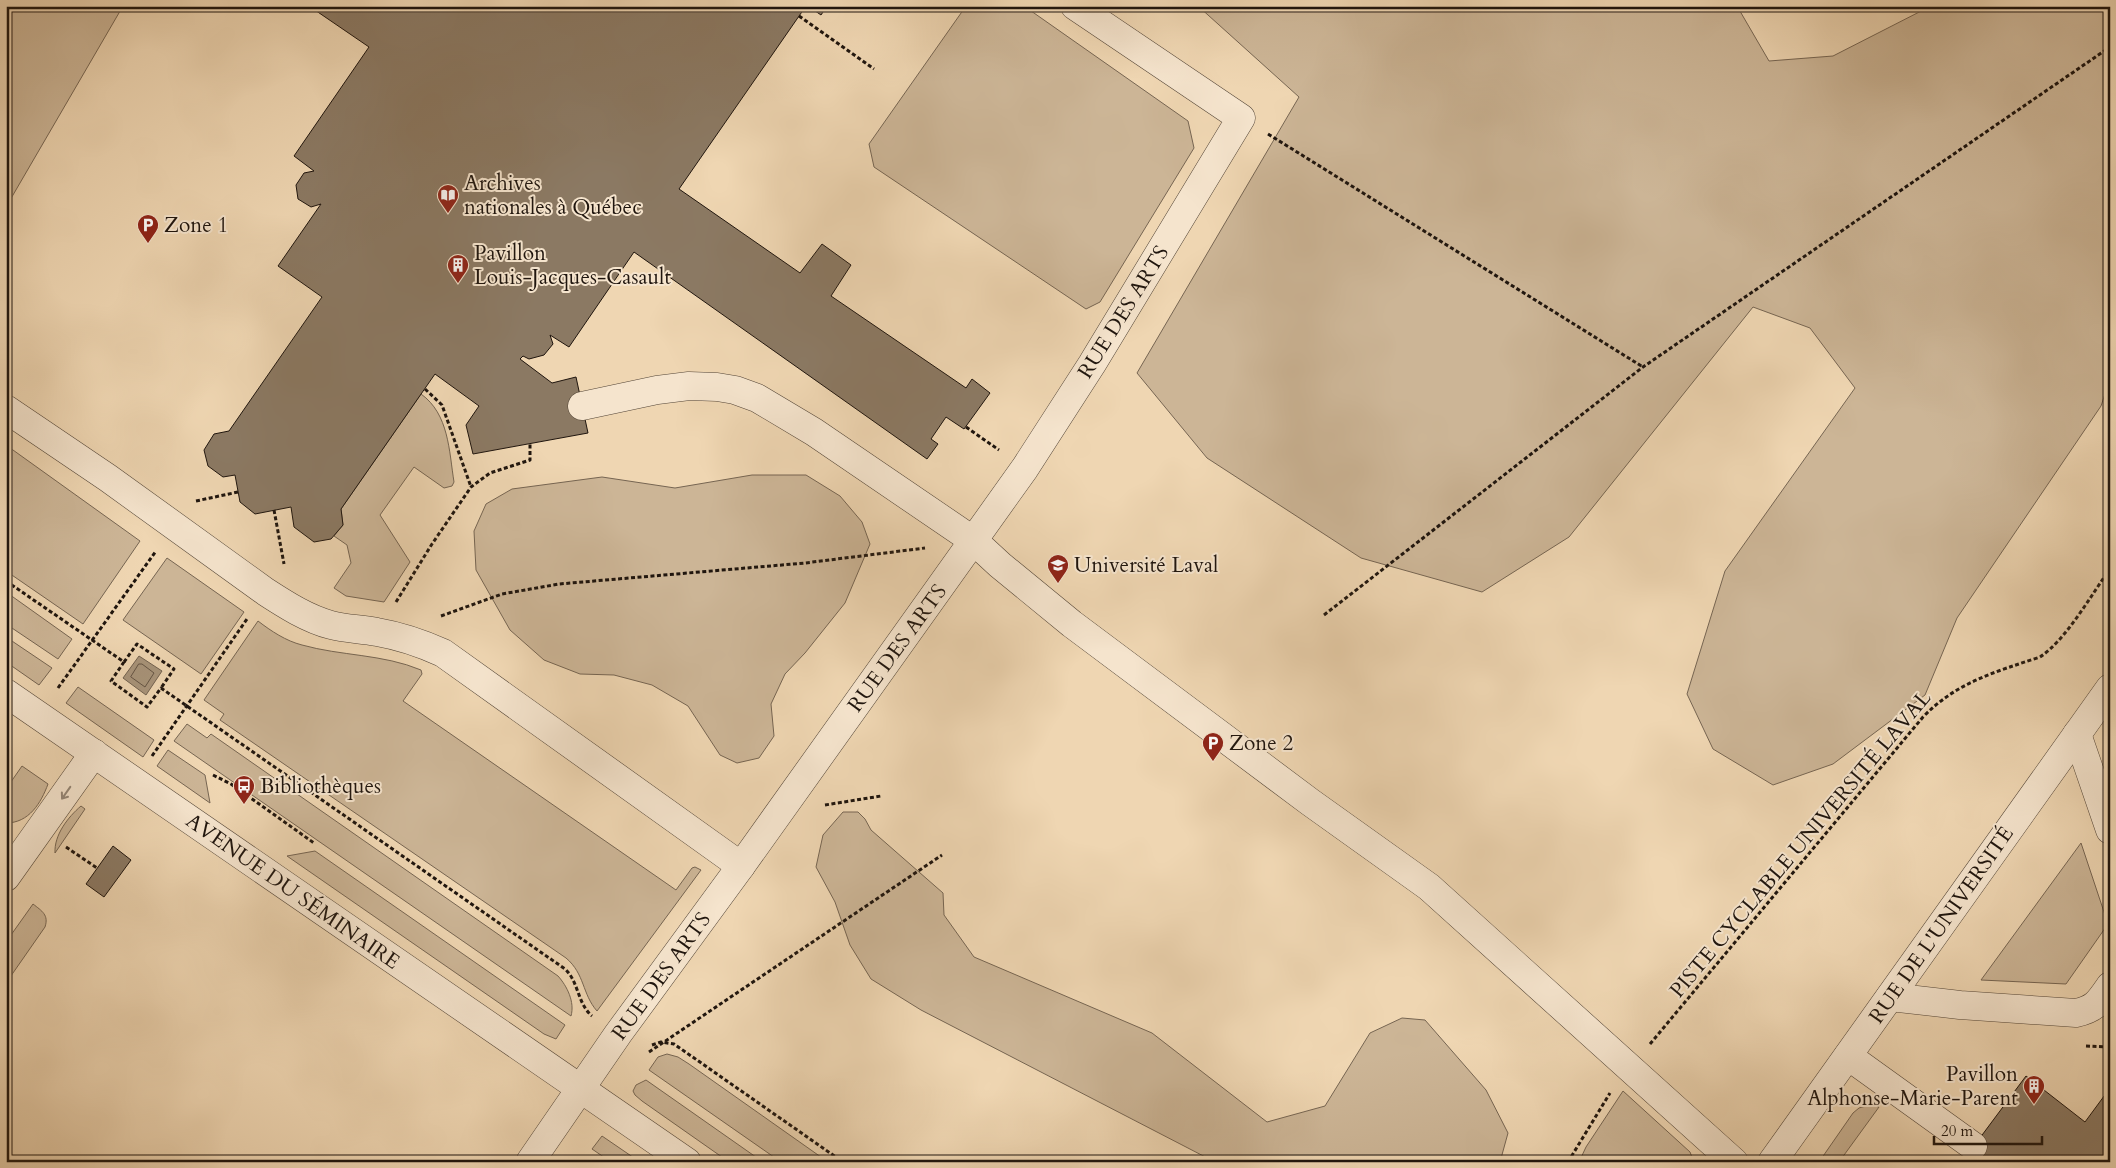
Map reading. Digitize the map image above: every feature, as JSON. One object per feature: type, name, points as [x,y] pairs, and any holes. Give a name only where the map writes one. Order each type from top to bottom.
[{"type":"street","points":[[1075,6],[1242,118]]},
{"type":"street","name":"RUE DES ARTS","points":[[530,1162],[624,1026],[741,866],[966,535],[1025,468],[1092,364],[1242,118]]},
{"type":"street","points":[[582,406],[657,390],[689,386],[717,387],[735,390],[757,398],[814,432],[966,535],[1072,624],[1310,802],[1429,887],[1734,1162]]},
{"type":"street","points":[[6,409],[108,478],[266,592],[287,605],[331,625],[377,632],[421,642],[455,660],[741,866]]},
{"type":"street","name":"RUE DE L'UNIVERSITÉ","points":[[1772,1162],[2110,688]]},
{"type":"street","name":"AVENUE DU SÉMINAIRE","points":[[6,693],[687,1162]]},
{"type":"street","points":[[2077,734],[2110,830]]},
{"type":"street","points":[[6,877],[94,753]]},
{"type":"street","points":[[1890,997],[1960,1005],[2076,1013],[2089,1010],[2099,1002],[2110,986]]},
{"type":"street","points":[[1848,1056],[1973,1146]]},
{"type":"path","points":[[799,16],[874,69]]},
{"type":"path","points":[[1324,615],[1643,367],[2110,47]]},
{"type":"path","points":[[1242,118],[1643,367]]},
{"type":"path","points":[[425,389],[442,404],[471,487]]},
{"type":"path","points":[[966,427],[1025,468]]},
{"type":"path","points":[[377,632],[432,544],[471,487],[490,473],[530,460],[530,444]]},
{"type":"path","points":[[190,502],[238,492]]},
{"type":"path","points":[[274,510],[284,567]]},
{"type":"path","points":[[421,642],[438,617],[502,594],[559,584],[603,579],[796,564],[923,549],[966,535]]},
{"type":"path","points":[[53,694],[156,550]]},
{"type":"path","name":"PISTE CYCLABLE UNIVERSITÉ LAVAL","points":[[1568,1162],[1607,1098],[1630,1069],[1923,717],[1952,692],[1999,671],[2040,657],[2049,651],[2110,569]]},
{"type":"path","points":[[6,581],[124,662]]},
{"type":"path","points":[[160,744],[251,615]]},
{"type":"path","points":[[137,644],[174,669],[161,688],[147,707],[111,681],[137,644]]},
{"type":"path","points":[[161,688],[565,969],[572,976],[586,1011],[593,1017]]},
{"type":"path","points":[[213,775],[231,784],[314,843]]},
{"type":"path","points":[[823,805],[881,796]]},
{"type":"path","points":[[66,846],[97,868]]},
{"type":"path","points":[[648,1052],[942,855]]},
{"type":"path","points":[[650,1046],[661,1042],[674,1044],[843,1162]]},
{"type":"shaded area","points":[[6,6],[123,6],[6,207]]},
{"type":"shaded area","points":[[966,6],[1024,6],[1188,121],[1194,148],[1100,302],[1086,309],[874,167],[869,144]]},
{"type":"shaded area","points":[[1198,6],[1737,6],[1769,61],[1833,56],[1931,6],[2110,6],[2110,379],[2101,406],[1957,618],[1925,695],[1833,764],[1773,785],[1713,749],[1687,694],[1725,571],[1855,388],[1810,328],[1753,307],[1569,537],[1482,592],[1361,558],[1207,458],[1137,373],[1299,97]]},
{"type":"shaded area","points":[[421,394],[430,402],[442,422],[449,446],[454,482],[452,486],[444,488],[414,467],[380,515],[410,562],[384,602],[346,596],[334,588],[351,563],[347,545],[334,536],[343,525],[341,509]]},
{"type":"shaded area","points":[[6,445],[140,541],[83,624],[6,571]]},
{"type":"shaded area","points":[[752,475],[806,475],[840,496],[862,522],[870,544],[845,603],[805,653],[785,674],[771,704],[774,736],[759,758],[737,763],[720,755],[688,706],[652,685],[614,675],[580,674],[544,660],[510,630],[476,570],[474,531],[486,504],[512,489],[602,477],[675,488]]},
{"type":"shaded area","points":[[167,558],[244,612],[201,674],[123,620]]},
{"type":"shaded area","points":[[6,592],[72,639],[58,659],[6,624]]},
{"type":"shaded area","points":[[258,621],[279,635],[296,643],[317,649],[392,661],[421,670],[422,674],[403,701],[676,890],[692,868],[695,867],[701,870],[597,1011],[588,998],[577,971],[566,958],[220,720],[224,714],[204,700]]},
{"type":"shaded area","points":[[6,637],[52,668],[39,685],[6,662]]},
{"type":"shaded area","points":[[78,687],[154,740],[143,757],[66,703]]},
{"type":"shaded area","points":[[187,724],[207,738],[211,734],[558,976],[569,994],[572,1005],[571,1016],[174,741]]},
{"type":"shaded area","points":[[168,750],[205,775],[210,803],[157,766]]},
{"type":"shaded area","points":[[22,766],[48,784],[38,805],[28,816],[21,820],[6,823],[6,789]]},
{"type":"shaded area","points":[[81,806],[85,809],[55,853],[59,833],[71,815]]},
{"type":"shaded area","points":[[843,812],[858,812],[865,819],[871,830],[943,893],[944,915],[974,957],[1152,1033],[1267,1122],[1325,1106],[1370,1033],[1402,1018],[1425,1020],[1486,1090],[1508,1133],[1500,1162],[1215,1162],[921,1010],[871,979],[850,945],[835,902],[816,867],[823,835]]},
{"type":"shaded area","points":[[2081,843],[2108,924],[2066,984],[1981,980]]},
{"type":"shaded area","points":[[315,851],[565,1025],[556,1039],[544,1034],[287,856]]},
{"type":"shaded area","points":[[33,904],[45,916],[45,927],[6,983],[6,942]]},
{"type":"shaded area","points":[[667,1054],[678,1057],[689,1064],[828,1162],[781,1162],[649,1070],[658,1057]]},
{"type":"shaded area","points":[[646,1080],[763,1162],[729,1162],[635,1095],[633,1091],[636,1085]]},
{"type":"shaded area","points":[[1623,1091],[1690,1152],[1694,1162],[1579,1162],[1586,1147]]},
{"type":"shaded area","points":[[1869,1105],[1879,1107],[1839,1162],[1819,1162],[1853,1113],[1859,1108]]},
{"type":"shaded area","points":[[602,1136],[640,1162],[611,1162],[592,1149]]},
{"type":"water","points":[[139,656],[162,671],[146,695],[123,678]]},
{"type":"building","name":"Pavillon Louis-Jacques-Casault","points":[[309,6],[806,6],[679,189],[800,273],[822,244],[851,265],[831,296],[966,388],[972,379],[990,393],[964,429],[946,417],[931,439],[938,444],[927,459],[634,252],[569,347],[550,335],[553,344],[544,355],[529,359],[523,356],[520,359],[552,383],[576,377],[588,433],[473,454],[466,425],[479,406],[435,374],[341,509],[343,525],[331,539],[314,542],[294,527],[291,507],[255,514],[240,502],[235,475],[223,477],[208,466],[204,450],[214,434],[229,431],[322,297],[278,266],[321,204],[311,207],[298,199],[296,185],[304,173],[314,171],[294,156],[369,47]]},
{"type":"building","points":[[808,6],[827,6],[821,15]]},
{"type":"building","points":[[113,846],[131,860],[104,897],[86,884]]},
{"type":"building","name":"Pavillon Alphonse-Marie-Parent","points":[[2026,1076],[2085,1122],[2110,1088],[2110,1162],[1962,1162]]},
{"type":"place","name":"Archives nationales à Québec","points":[[448,214]]},
{"type":"place","name":"Zone 1","points":[[148,244]]},
{"type":"place","name":"Pavillon Louis-Jacques-Casault","points":[[458,284]]},
{"type":"place","name":"Université Laval","points":[[1058,584]]},
{"type":"place","name":"Zone 2","points":[[1213,762]]},
{"type":"place","name":"Bibliothèques","points":[[244,805]]},
{"type":"place","name":"Pavillon Alphonse-Marie-Parent","points":[[2034,1105]]}]
